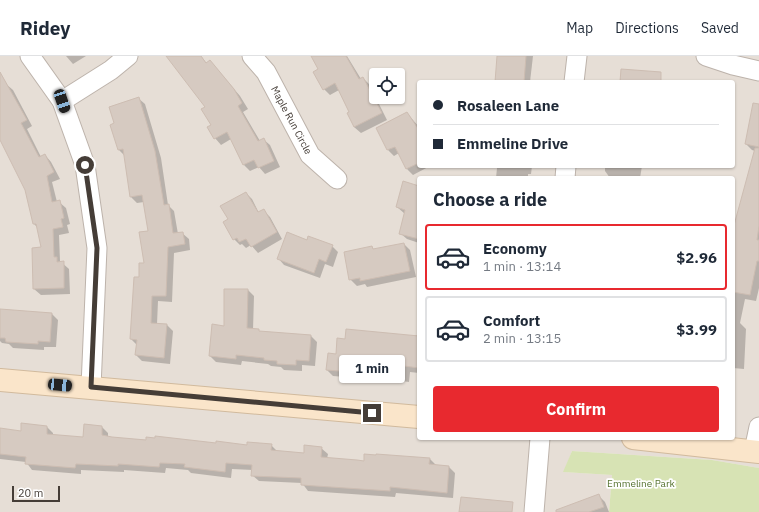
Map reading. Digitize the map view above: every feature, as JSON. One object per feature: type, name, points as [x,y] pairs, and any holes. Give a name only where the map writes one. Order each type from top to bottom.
[{"type":"street","points":[[30,56],[62,101],[85,165],[97,248],[91,387]]},
{"type":"street","points":[[62,101],[111,70],[128,56]]},
{"type":"street","name":"Maple Run Circle","points":[[252,56],[266,72],[310,156],[337,179]]},
{"type":"street","points":[[574,80],[577,56]]},
{"type":"street","points":[[706,56],[733,65],[759,71]]},
{"type":"street","points":[[0,380],[417,417]]},
{"type":"street","points":[[652,440],[756,451],[759,427]]},
{"type":"street","points":[[534,512],[540,440]]},
{"type":"shaded area","points":[[0,56],[759,56],[759,468],[712,460],[572,451],[564,472],[612,475],[609,512],[0,512]]},
{"type":"green space","name":"Emmeline Park","points":[[572,451],[712,460],[759,468],[759,512],[609,512],[612,475],[563,472]]},
{"type":"building","points":[[166,56],[201,56],[206,63],[210,60],[234,89],[242,103],[238,106],[258,141],[264,138],[274,161],[258,168],[254,160],[243,165],[227,132],[214,139],[207,127],[211,125],[201,109],[205,107]]},
{"type":"building","points":[[311,56],[346,56],[359,79],[363,77],[369,88],[369,104],[377,104],[382,113],[354,127],[347,113],[349,112],[335,83],[323,90],[313,72],[318,69]]},
{"type":"building","points":[[497,56],[526,56],[524,80],[495,80]]},
{"type":"building","points":[[621,69],[661,72],[661,80],[620,80]]},
{"type":"building","points":[[0,72],[27,120],[21,123],[39,157],[45,154],[54,172],[47,176],[52,202],[60,200],[64,218],[61,219],[63,227],[53,229],[54,257],[57,257],[57,262],[64,261],[64,288],[33,289],[32,248],[41,247],[36,224],[33,224],[25,190],[0,140]]},
{"type":"building","points":[[139,97],[155,151],[164,205],[169,204],[173,233],[183,232],[185,244],[168,247],[166,296],[152,296],[151,323],[167,324],[164,358],[135,355],[137,340],[130,339],[134,277],[139,277],[139,263],[144,263],[139,232],[148,231],[142,195],[130,197],[123,149],[118,150],[110,125],[114,123],[109,107]]},
{"type":"building","points":[[753,103],[759,104],[759,147],[745,144]]},
{"type":"building","points":[[407,112],[417,127],[417,164],[406,169],[395,147],[387,150],[376,128]]},
{"type":"building","points":[[755,148],[759,148],[759,226],[757,240],[759,240],[759,261],[757,261],[750,295],[735,292],[735,222]]},
{"type":"building","points":[[403,181],[417,185],[417,238],[399,234],[405,210],[396,207]]},
{"type":"building","points":[[246,192],[258,212],[264,209],[277,232],[251,247],[246,239],[239,242],[237,238],[233,240],[223,222],[228,219],[220,206]]},
{"type":"building","points":[[287,232],[307,240],[308,236],[333,245],[326,262],[319,259],[314,273],[277,259]]},
{"type":"building","points":[[404,243],[410,271],[360,281],[360,278],[349,280],[344,252],[372,246],[373,249]]},
{"type":"building","points":[[224,289],[248,289],[247,328],[259,329],[259,331],[311,335],[309,361],[296,360],[296,365],[277,364],[277,361],[264,360],[264,358],[236,355],[236,359],[209,356],[212,324],[224,326]]},
{"type":"building","points":[[0,309],[52,313],[50,342],[38,341],[38,344],[6,342],[5,338],[0,338]]},
{"type":"building","points":[[346,329],[417,336],[417,368],[404,366],[403,376],[386,374],[387,371],[352,368],[352,372],[326,370],[328,353],[336,354],[337,338],[345,339]]},
{"type":"building","points":[[21,423],[47,426],[47,434],[83,437],[84,424],[102,426],[102,435],[112,437],[146,440],[146,437],[155,438],[155,436],[216,443],[216,441],[247,445],[247,442],[272,444],[271,450],[304,453],[304,445],[322,447],[321,457],[364,461],[364,454],[430,458],[429,464],[449,466],[447,493],[390,487],[390,491],[301,485],[301,478],[251,476],[252,465],[226,463],[225,472],[184,467],[185,464],[160,463],[159,467],[118,464],[118,466],[76,464],[75,468],[25,464],[26,457],[0,454],[0,428],[21,431]]},
{"type":"building","points":[[599,494],[604,507],[589,512],[556,512],[556,510]]},
{"type":"building","points":[[461,497],[513,502],[512,512],[459,512]]},
{"type":"route","points":[[85,165],[97,248],[91,387],[372,413]]}]
